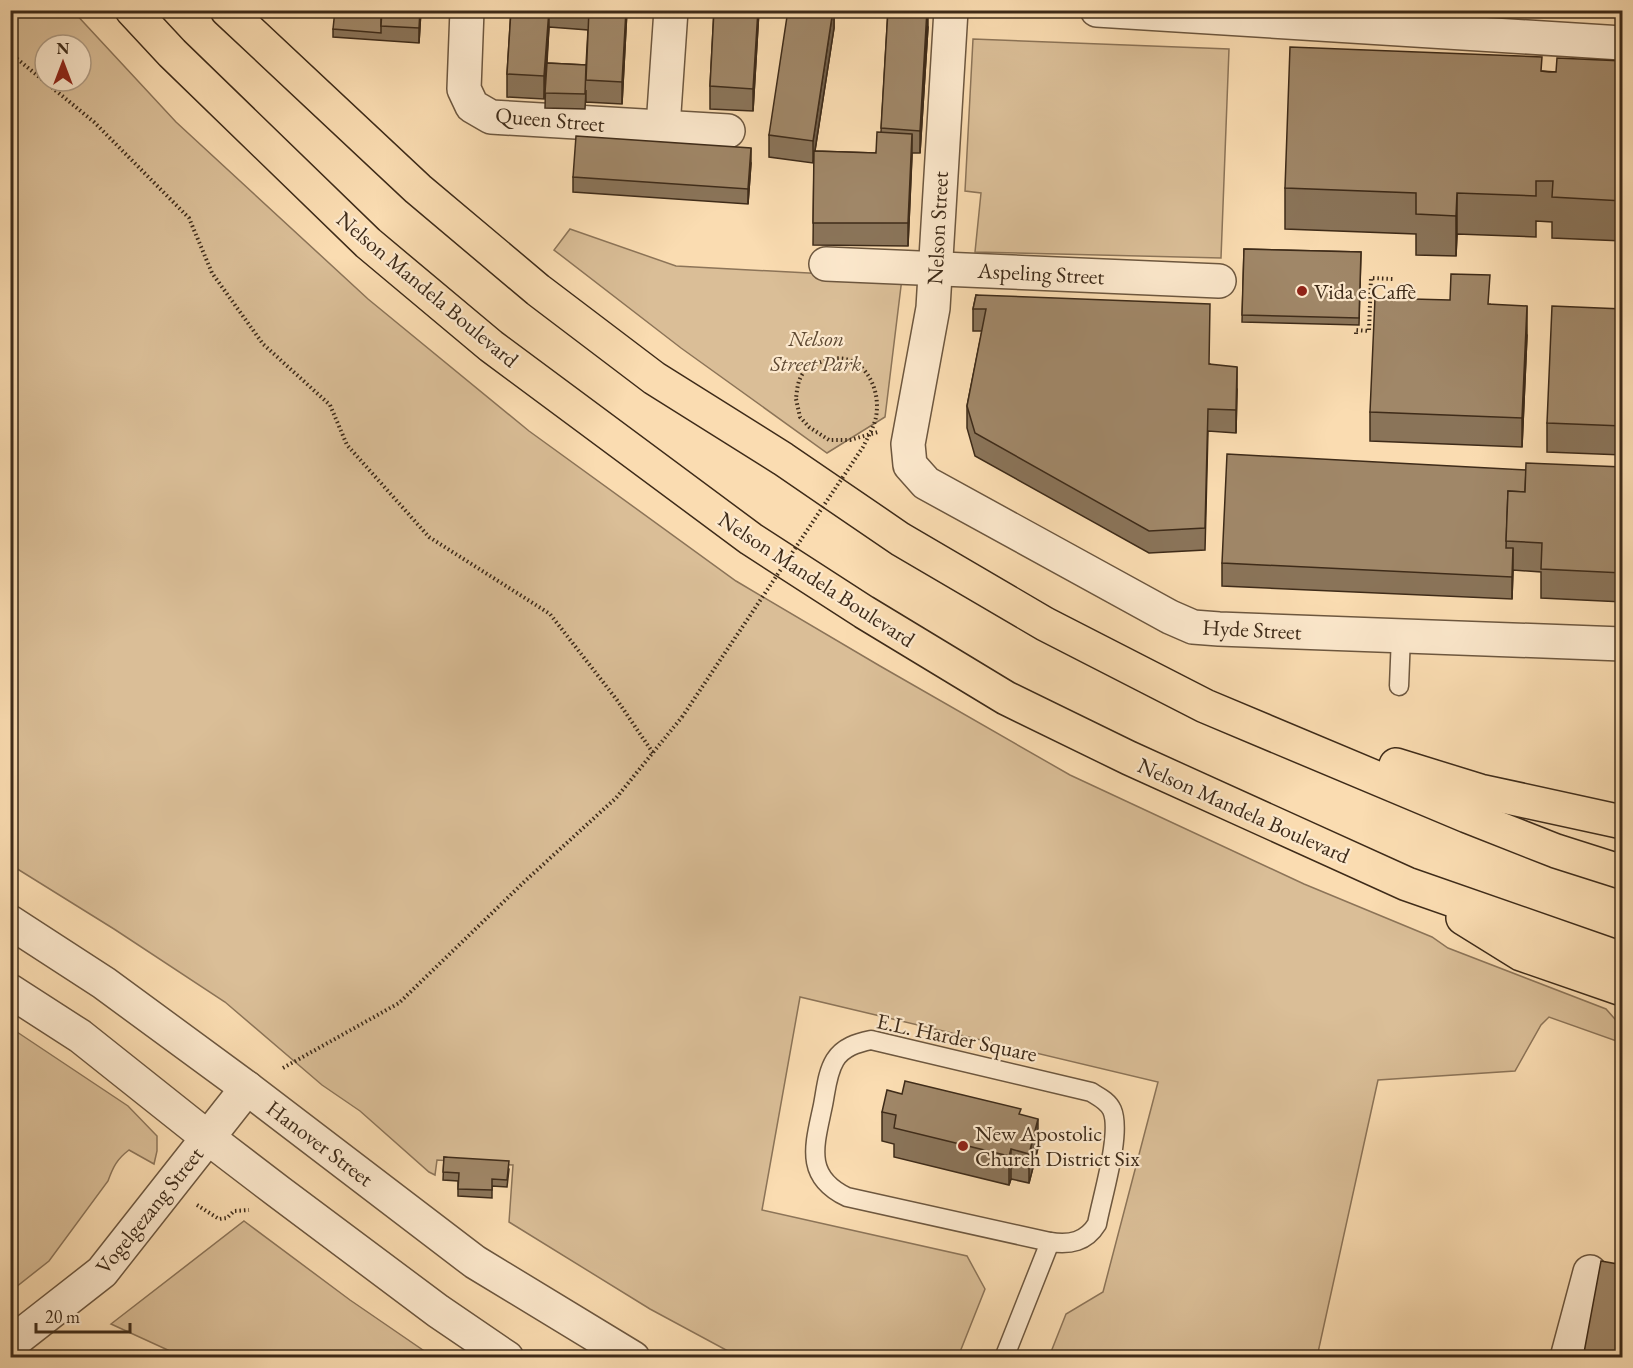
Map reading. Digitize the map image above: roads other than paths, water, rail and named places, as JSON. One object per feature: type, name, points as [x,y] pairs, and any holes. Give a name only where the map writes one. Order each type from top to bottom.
[{"type":"highway","name":"Nelson Mandela Boulevard","points":[[132,10],[172,53],[368,243],[491,346],[751,539],[864,612],[1006,698],[1129,758],[1407,884],[1623,959]]},
{"type":"highway","points":[[227,10],[418,189],[538,290],[654,378],[783,459],[900,539],[1046,624],[1205,706],[1467,816],[1556,850],[1623,872]]},
{"type":"highway","points":[[1205,706],[1480,791],[1623,822]]},
{"type":"highway","points":[[1407,884],[1521,954],[1623,989]]},
{"type":"street","name":"Queen Street","points":[[467,10],[464,89],[472,106],[491,117],[728,131]]},
{"type":"street","points":[[663,127],[671,10]]},
{"type":"street","name":"Nelson Street","points":[[910,433],[933,308],[951,10]]},
{"type":"street","points":[[1097,10],[1293,32],[1623,43]]},
{"type":"street","name":"Aspeling Street","points":[[826,264],[1219,281]]},
{"type":"street","name":"Hyde Street","points":[[910,433],[910,465],[926,483],[1170,617],[1193,627],[1623,644]]},
{"type":"street","name":"Hanover Street","points":[[10,922],[104,983],[247,1088],[475,1262],[633,1358]]},
{"type":"street","points":[[10,991],[80,1036],[207,1137],[438,1311],[507,1358]]},
{"type":"street","name":"Vogelgezang Street","points":[[10,1344],[102,1272],[247,1088]]},
{"type":"street","points":[[1567,1358],[1590,1272]]},
{"type":"lane","points":[[1399,686],[1401,636]]},
{"type":"lane","name":"E.L. Harder Square","points":[[879,1041],[1091,1092],[1103,1098],[1111,1108],[1116,1132],[1097,1224],[1091,1234],[1075,1242],[1064,1244],[1050,1242],[848,1197],[833,1190],[823,1178],[816,1164],[814,1150],[828,1077],[835,1060],[845,1049],[858,1042],[879,1041]]},
{"type":"lane","points":[[1004,1358],[1050,1242]]},
{"type":"place","name":"Vida e Caffè","points":[[1302,291]]},
{"type":"place","name":"New Apostolic Church District Six","points":[[963,1146]]},
{"type":"park label","name":"Nelson Street Park","points":[[816,350]]}]
